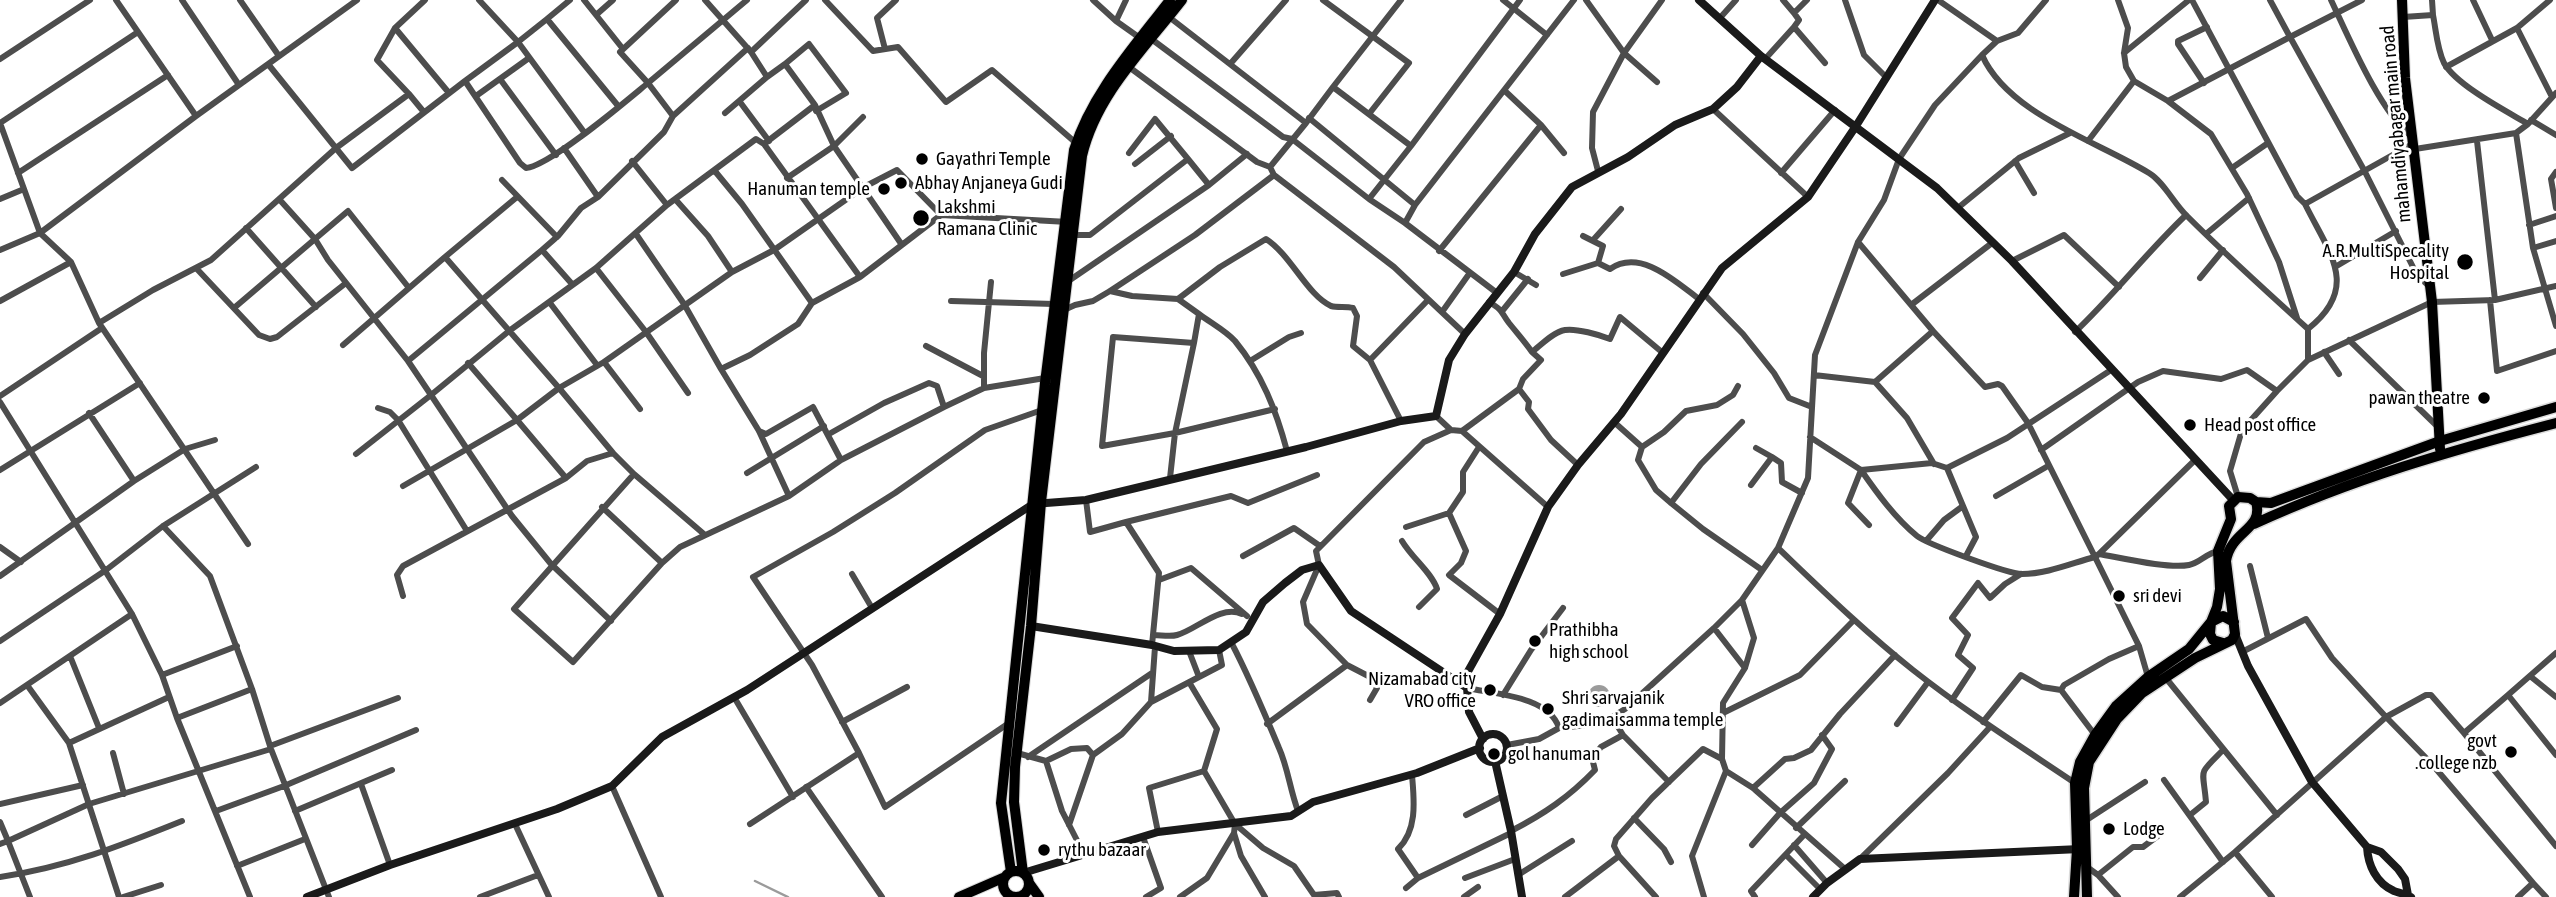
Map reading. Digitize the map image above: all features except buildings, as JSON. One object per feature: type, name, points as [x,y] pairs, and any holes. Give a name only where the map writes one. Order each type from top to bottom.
[{"type":"highway","points":[[2556,407],[2440,441],[2271,503],[2256,502],[2250,498],[2236,499],[2228,511],[2232,523],[2250,526],[2305,501],[2441,453],[2556,423]]},
{"type":"highway","points":[[2223,551],[2257,520],[2256,502]]},
{"type":"highway","points":[[2087,897],[2093,871],[2080,852],[2075,783],[2080,762],[2116,706],[2148,677],[2189,649],[2211,621],[2217,607],[2223,551],[2231,519]]},
{"type":"highway","points":[[2074,897],[2085,821],[2084,788],[2089,762],[2117,719],[2131,704],[2165,677],[2232,640],[2235,634],[2223,551]]},
{"type":"highway","points":[[2211,621],[2223,616],[2234,622]]},
{"type":"highway","points":[[2211,621],[2210,634],[2213,640],[2223,643]]},
{"type":"main road","points":[[1039,897],[1023,873],[1014,802],[1031,626],[1042,410],[1054,304],[1085,141],[1096,115],[1170,0]]},
{"type":"main road","points":[[1029,883],[1027,891],[1019,897],[1012,897],[1004,889],[1008,874],[1001,803],[1037,503],[1068,282],[1072,235],[1068,223],[1076,143],[1094,102],[1182,0]]},
{"type":"main road","name":"mahamdiyabagar main road","points":[[2402,0],[2405,78],[2432,302],[2441,453]]},
{"type":"main road","points":[[959,897],[1008,874],[1023,873]]},
{"type":"street","points":[[0,59],[90,0]]},
{"type":"street","points":[[116,0],[196,116]]},
{"type":"street","points":[[182,0],[239,85]]},
{"type":"street","points":[[240,0],[279,57]]},
{"type":"street","points":[[0,250],[40,233],[357,0]]},
{"type":"street","points":[[423,111],[377,60],[395,28],[425,0]]},
{"type":"street","points":[[479,0],[518,42],[584,132]]},
{"type":"street","points":[[268,64],[352,167],[570,0]]},
{"type":"street","points":[[584,0],[623,49]]},
{"type":"street","points":[[596,15],[613,0]]},
{"type":"street","points":[[673,116],[620,52],[676,0]]},
{"type":"street","points":[[705,0],[749,50],[767,76]]},
{"type":"street","points":[[465,81],[520,163],[526,168],[544,163],[619,107],[747,0]]},
{"type":"street","points":[[408,361],[557,237],[581,208],[598,197],[664,132],[673,116],[806,0]]},
{"type":"street","points":[[825,0],[873,51],[898,47],[946,102],[992,70],[1076,143]]},
{"type":"street","points":[[1093,0],[1116,21],[1146,39],[1283,137],[1292,139],[1368,199],[1405,223],[1497,293]]},
{"type":"street","points":[[1116,21],[1126,0]]},
{"type":"street","points":[[1231,63],[1286,0]]},
{"type":"street","points":[[1323,0],[1409,64],[1369,114]]},
{"type":"street","points":[[1333,7],[1339,0]]},
{"type":"street","points":[[1270,167],[1401,0]]},
{"type":"street","points":[[1503,0],[1548,35]]},
{"type":"street","points":[[1368,199],[1520,0]]},
{"type":"street","points":[[1405,223],[1415,205],[1574,0]]},
{"type":"street","points":[[1598,0],[1588,3],[1624,53],[1657,82]]},
{"type":"street","points":[[1598,171],[1592,148],[1593,112],[1624,53],[1662,0]]},
{"type":"street","points":[[1699,0],[1764,57],[1959,207],[2236,499]]},
{"type":"street","points":[[1719,19],[1736,0]]},
{"type":"street","points":[[1436,416],[1449,360],[1465,334],[1514,272],[1535,234],[1572,187],[1628,157],[1675,125],[1713,109],[1799,20],[1783,0]]},
{"type":"street","points":[[1794,13],[1807,0]]},
{"type":"street","points":[[1845,0],[1864,55],[1885,76]]},
{"type":"street","points":[[1483,738],[1469,712],[1464,686],[1548,507],[1614,422],[1701,296],[1722,268],[1808,197],[1937,0],[1997,41]]},
{"type":"street","points":[[1507,745],[1539,739],[1559,728],[1587,725],[1612,717],[1625,709],[1742,600],[1778,548],[1808,478],[1815,355],[1858,242],[1884,200],[1899,159],[1935,105],[1997,41],[2018,33],[2046,0]]},
{"type":"street","points":[[2118,0],[2128,28],[2124,53],[2133,81],[2168,101],[2211,134],[2249,198],[2279,262],[2298,320]]},
{"type":"street","points":[[2124,53],[2191,0],[2297,195],[2305,204],[2335,267],[2337,287],[2334,301],[2329,311],[2308,329]]},
{"type":"street","points":[[2270,0],[2364,170],[2417,275],[2430,286]]},
{"type":"street","points":[[2331,0],[2359,59],[2400,128],[2414,144]]},
{"type":"street","points":[[2168,101],[2362,0]]},
{"type":"street","points":[[2432,0],[2441,55],[2446,66],[2485,99],[2556,135]]},
{"type":"street","points":[[2473,0],[2492,40]]},
{"type":"street","points":[[2446,66],[2517,27],[2551,0],[2556,5]]},
{"type":"street","points":[[885,49],[876,21],[891,2]]},
{"type":"street","points":[[2403,17],[2433,15]]},
{"type":"street","points":[[1169,16],[1415,205]]},
{"type":"street","points":[[547,19],[619,107]]},
{"type":"street","points":[[1794,27],[1825,63]]},
{"type":"street","points":[[2204,83],[2178,41],[2207,27]]},
{"type":"street","points":[[2305,204],[2414,144],[2477,141],[2516,133],[2530,122],[2554,95],[2517,27]]},
{"type":"street","points":[[395,28],[449,93]]},
{"type":"street","points":[[138,32],[0,123],[40,233],[71,262],[101,325],[248,544]]},
{"type":"street","points":[[725,113],[809,44],[846,93],[815,108],[766,143]]},
{"type":"street","points":[[1982,55],[1988,68],[2021,101],[2070,133],[2153,175],[2186,215],[2308,329],[2308,360]]},
{"type":"street","points":[[476,96],[529,58]]},
{"type":"street","points":[[785,64],[815,108],[834,146],[902,245]]},
{"type":"street","points":[[1129,67],[1257,162],[1270,167],[1275,175],[1375,252],[1465,334]]},
{"type":"street","points":[[18,173],[168,75]]},
{"type":"street","points":[[500,79],[556,155]]},
{"type":"street","points":[[2088,141],[2133,81]]},
{"type":"street","points":[[1334,87],[1411,146]]},
{"type":"street","points":[[1505,91],[1541,125],[1564,153]]},
{"type":"street","points":[[0,396],[153,290],[211,260],[336,148],[409,94]]},
{"type":"street","points":[[740,102],[787,178],[860,277]]},
{"type":"street","points":[[1713,109],[1808,197]]},
{"type":"street","points":[[1781,173],[1835,110]]},
{"type":"street","points":[[787,178],[834,146],[863,117]]},
{"type":"street","points":[[1129,153],[1154,119],[1209,184]]},
{"type":"street","points":[[1439,251],[1541,125]]},
{"type":"street","points":[[1959,207],[2015,161],[2070,133]]},
{"type":"street","points":[[2516,133],[2533,248],[2556,326]]},
{"type":"street","points":[[1135,164],[1171,136]]},
{"type":"street","points":[[356,454],[509,331],[596,268],[667,205],[756,139],[766,143]]},
{"type":"street","points":[[2477,141],[2497,372],[2556,351]]},
{"type":"street","points":[[2232,168],[2268,143]]},
{"type":"street","points":[[564,148],[598,197]]},
{"type":"street","points":[[1068,282],[1209,184],[1247,154]]},
{"type":"street","points":[[1072,235],[1090,235],[1188,159]]},
{"type":"street","points":[[2015,161],[2035,193]]},
{"type":"street","points":[[632,162],[667,205]]},
{"type":"street","points":[[714,170],[742,204],[812,303]]},
{"type":"street","points":[[403,486],[517,420],[559,388],[732,272],[774,250],[864,187],[897,170],[941,215]]},
{"type":"street","points":[[2556,172],[2551,179],[2556,208]]},
{"type":"street","points":[[1064,310],[1093,301],[1110,291],[1195,235],[1275,175]]},
{"type":"street","points":[[502,180],[557,237]]},
{"type":"street","points":[[0,199],[24,190]]},
{"type":"street","points":[[343,345],[517,197]]},
{"type":"street","points":[[2206,234],[2249,198]]},
{"type":"street","points":[[279,199],[315,239],[408,361],[467,450],[551,564],[611,621]]},
{"type":"street","points":[[675,199],[708,236],[732,272]]},
{"type":"street","points":[[1594,239],[1621,209]]},
{"type":"street","points":[[234,308],[348,211],[409,288]]},
{"type":"street","points":[[721,369],[750,355],[798,324],[812,303],[860,277],[941,215],[1068,223]]},
{"type":"street","points":[[2075,332],[2119,287],[2157,242],[2186,215]]},
{"type":"street","points":[[2529,225],[2556,216]]},
{"type":"street","points":[[246,228],[316,307]]},
{"type":"street","points":[[2335,267],[2396,231]]},
{"type":"street","points":[[636,234],[684,304],[758,431],[789,496]]},
{"type":"street","points":[[2012,261],[2064,235],[2119,287]]},
{"type":"street","points":[[1583,236],[1594,239],[1603,246],[1598,263]]},
{"type":"street","points":[[1178,299],[1220,267],[1266,239],[1279,247],[1316,295],[1333,307],[1353,308],[1357,316],[1353,346],[1370,360],[1401,421]]},
{"type":"street","points":[[2533,248],[2556,241]]},
{"type":"street","points":[[1858,242],[1933,331],[1985,387],[1998,384],[2002,386],[2028,423],[2097,556],[2138,646],[2148,677]]},
{"type":"street","points":[[1911,305],[1992,243]]},
{"type":"street","points":[[542,250],[572,284]]},
{"type":"street","points":[[2200,278],[2222,250]]},
{"type":"street","points":[[445,257],[613,453],[705,535]]},
{"type":"street","points":[[0,302],[71,262]]},
{"type":"street","points":[[1563,274],[1598,263],[1610,269],[1620,262],[1645,264],[1701,296],[1743,334],[1774,373],[1789,398],[1812,407]]},
{"type":"street","points":[[196,268],[259,335],[270,340],[278,337],[346,283]]},
{"type":"street","points":[[596,268],[646,332],[688,393]]},
{"type":"street","points":[[1514,272],[1536,285]]},
{"type":"street","points":[[1442,312],[1469,274]]},
{"type":"street","points":[[1503,310],[1528,279]]},
{"type":"street","points":[[984,388],[991,282]]},
{"type":"street","points":[[2236,499],[2230,471],[2242,430],[2308,360],[2432,302],[2492,300],[2556,286]]},
{"type":"street","points":[[1110,291],[1132,296],[1178,299],[1234,339],[1260,374],[1275,409],[1287,451]]},
{"type":"street","points":[[1370,360],[1428,300]]},
{"type":"street","points":[[951,302],[1054,304]]},
{"type":"street","points":[[1462,431],[1519,389],[1523,379],[1541,360],[1508,322],[1503,310],[1489,302]]},
{"type":"street","points":[[550,303],[640,409]]},
{"type":"street","points":[[1170,478],[1175,433],[1199,314]]},
{"type":"street","points":[[1532,352],[1565,330],[1599,334],[1610,339],[1620,317],[1662,353]]},
{"type":"street","points":[[1875,382],[1933,331]]},
{"type":"street","points":[[1250,361],[1289,337],[1301,333]]},
{"type":"street","points":[[1194,343],[1113,337],[1102,446],[1175,433],[1275,409]]},
{"type":"street","points":[[2349,340],[2439,428]]},
{"type":"street","points":[[926,346],[984,376]]},
{"type":"street","points":[[2324,352],[2339,374]]},
{"type":"street","points":[[468,363],[566,478]]},
{"type":"street","points":[[1861,470],[1934,464],[1947,468],[2007,438],[2112,370]]},
{"type":"street","points":[[2041,450],[2129,388],[2163,371],[2221,379],[2248,370],[2277,391]]},
{"type":"street","points":[[1814,375],[1875,382],[1907,418],[1934,464]]},
{"type":"street","points":[[634,474],[551,564],[514,609],[573,662],[662,563],[680,547],[789,496],[841,460],[984,388],[1045,378]]},
{"type":"street","points":[[0,470],[140,383]]},
{"type":"street","points":[[829,434],[884,403],[929,383],[937,386],[944,407]]},
{"type":"street","points":[[1738,386],[1733,396],[1717,405],[1686,411],[1664,432],[1642,447],[1638,460],[1656,489],[1671,503],[1762,570]]},
{"type":"street","points":[[1519,389],[1529,401],[1528,409],[1551,440],[1578,465]]},
{"type":"street","points":[[0,402],[132,614],[162,675],[250,897]]},
{"type":"street","points":[[758,431],[766,433],[813,407],[841,460]]},
{"type":"street","points":[[378,408],[390,412],[398,420],[467,531]]},
{"type":"street","points":[[1009,723],[885,807],[859,753],[804,653],[753,577],[895,493],[985,430],[1042,410]]},
{"type":"street","points":[[89,413],[134,481]]},
{"type":"street","points":[[307,897],[328,894],[390,865],[515,824],[612,786],[662,737],[734,697],[1037,503],[1086,500],[1401,421],[1436,416]]},
{"type":"street","points":[[1436,416],[1451,430]]},
{"type":"street","points":[[1614,422],[1642,447]]},
{"type":"street","points":[[1671,503],[1701,464],[1741,422]]},
{"type":"street","points":[[747,472],[824,426]]},
{"type":"street","points":[[1548,507],[1462,431],[1451,430],[1424,442],[1316,551],[1319,565],[1351,611],[1464,686],[1519,696],[1557,721],[1559,728]]},
{"type":"street","points":[[1810,437],[1861,470],[1883,501],[1918,537],[2021,574],[2042,572],[2097,556],[2191,565],[2208,553],[2223,551]]},
{"type":"street","points":[[0,576],[134,481],[185,449],[215,440]]},
{"type":"street","points":[[1406,527],[1448,513],[1463,492],[1463,472],[1479,447]]},
{"type":"street","points":[[1756,448],[1781,463],[1782,482],[1802,494]]},
{"type":"street","points":[[403,596],[397,575],[403,566],[566,478],[587,461],[613,453]]},
{"type":"street","points":[[1751,485],[1772,457]]},
{"type":"street","points":[[2097,556],[2196,459]]},
{"type":"street","points":[[1996,496],[2048,466]]},
{"type":"street","points":[[0,641],[106,570],[163,526],[256,467]]},
{"type":"street","points":[[1947,468],[1976,537],[1966,556]]},
{"type":"street","points":[[1861,470],[1848,503],[1869,525]]},
{"type":"street","points":[[1086,500],[1090,532],[1231,496],[1248,503],[1317,475]]},
{"type":"street","points":[[1926,541],[1945,519],[1963,506]]},
{"type":"street","points":[[602,507],[662,563]]},
{"type":"street","points":[[1435,583],[1461,564],[1466,551],[1448,513]]},
{"type":"street","points":[[1126,522],[1158,573],[1153,635],[1152,702]]},
{"type":"street","points":[[163,526],[210,576],[237,646],[284,786],[328,894]]},
{"type":"street","points":[[1243,556],[1294,528],[1320,546]]},
{"type":"street","points":[[1402,541],[1413,558],[1434,579],[1437,589],[1419,607]]},
{"type":"street","points":[[0,547],[21,562]]},
{"type":"street","points":[[1778,548],[1854,620],[1928,682],[2075,783]]},
{"type":"street","points":[[1031,626],[1174,651],[1219,650],[1246,632],[1250,617],[1285,583],[1302,570],[1319,565]]},
{"type":"street","points":[[1319,565],[1303,602],[1307,624],[1347,665],[1374,679],[1377,688],[1370,700]]},
{"type":"street","points":[[2250,566],[2268,638]]},
{"type":"street","points":[[1159,580],[1191,568],[1250,617]]},
{"type":"street","points":[[852,574],[872,608]]},
{"type":"street","points":[[1952,700],[1973,668],[1958,655],[1968,635],[1952,618],[1978,583],[1990,598],[2021,574]]},
{"type":"street","points":[[1449,575],[1500,614]]},
{"type":"street","points":[[1742,600],[1754,638],[1745,668],[1723,703],[1721,759],[1726,771],[1753,788],[1845,869]]},
{"type":"street","points":[[1503,695],[1531,650],[1563,608]]},
{"type":"street","points":[[1153,635],[1178,635],[1223,613],[1236,611],[1250,617]]},
{"type":"street","points":[[0,703],[132,614]]},
{"type":"street","points":[[1723,713],[1797,677],[1854,620]]},
{"type":"street","points":[[2242,652],[2307,620],[2332,658],[2431,763],[2546,897]]},
{"type":"street","points":[[1714,628],[1745,668]]},
{"type":"street","points":[[2235,634],[2248,666],[2312,782],[2367,847],[2381,852],[2398,869],[2409,896]]},
{"type":"street","points":[[1231,642],[1251,678],[1267,724],[1279,748],[1298,811]]},
{"type":"street","points":[[162,675],[237,646]]},
{"type":"street","points":[[2062,690],[2064,685],[2138,646]]},
{"type":"street","points":[[1069,825],[1093,755],[1122,734],[1152,702],[1222,665],[1219,650]]},
{"type":"street","points":[[1189,651],[1199,677]]},
{"type":"street","points":[[2464,733],[2556,653]]},
{"type":"street","points":[[1753,788],[1785,759],[1811,750],[1895,655]]},
{"type":"street","points":[[70,656],[99,727]]},
{"type":"street","points":[[1267,724],[1347,665]]},
{"type":"street","points":[[1028,757],[1152,673]]},
{"type":"street","points":[[1983,722],[2021,676],[2042,687],[2062,690],[2095,735]]},
{"type":"street","points":[[2530,676],[2556,697]]},
{"type":"street","points":[[2165,677],[2277,815]]},
{"type":"street","points":[[1189,682],[1217,729],[1204,771],[1234,828],[1241,856],[1265,897]]},
{"type":"street","points":[[1897,724],[1928,682]]},
{"type":"street","points":[[27,685],[69,743],[121,897],[160,886]]},
{"type":"street","points":[[842,722],[907,687]]},
{"type":"street","points":[[177,718],[252,689]]},
{"type":"street","points":[[2180,897],[2235,852],[2386,717],[2429,694],[2556,846]]},
{"type":"street","points":[[2508,695],[2556,755]]},
{"type":"street","points":[[69,743],[169,697]]},
{"type":"street","points":[[734,697],[793,797]]},
{"type":"street","points":[[0,844],[89,804],[270,748],[398,698]]},
{"type":"street","points":[[1612,717],[1623,735],[1669,782]]},
{"type":"street","points":[[1813,897],[1860,859],[1948,773],[1990,727]]},
{"type":"street","points":[[216,811],[284,786],[416,730]]},
{"type":"street","points":[[1489,735],[1498,735],[1507,745],[1503,757],[1495,761],[1483,757],[1479,748],[1483,738],[1489,735]]},
{"type":"street","points":[[1406,888],[1418,878],[1547,812],[1576,790],[1595,770],[1592,758],[1601,747],[1623,735]]},
{"type":"street","points":[[1752,845],[1780,813],[1815,782],[1832,749],[1822,735]]},
{"type":"street","points":[[1017,753],[1046,761],[1071,749],[1087,748],[1093,755]]},
{"type":"street","points":[[1023,873],[1158,832],[1234,828],[1291,816],[1313,802],[1412,775],[1479,748]]},
{"type":"street","points":[[1656,897],[1619,856],[1615,841],[1634,818],[1703,749],[1721,759]]},
{"type":"street","points":[[2190,815],[2206,802],[2202,775],[2204,769],[2223,750]]},
{"type":"street","points":[[113,753],[124,794]]},
{"type":"street","points":[[750,824],[859,753]]},
{"type":"street","points":[[1046,761],[1062,811],[1084,854]]},
{"type":"street","points":[[1495,761],[1522,897]]},
{"type":"street","points":[[295,811],[392,770]]},
{"type":"street","points":[[1158,832],[1149,788],[1204,771]]},
{"type":"street","points":[[1704,897],[1692,856],[1726,771]]},
{"type":"street","points":[[1412,775],[1414,814],[1405,842],[1398,849],[1418,878]]},
{"type":"street","points":[[2164,780],[2223,862]]},
{"type":"street","points":[[1796,828],[1845,781]]},
{"type":"street","points":[[2085,821],[2145,782]]},
{"type":"street","points":[[361,784],[390,865]]},
{"type":"street","points":[[0,804],[83,785]]},
{"type":"street","points":[[612,786],[661,897]]},
{"type":"street","points":[[806,787],[882,897]]},
{"type":"street","points":[[1466,815],[1503,796]]},
{"type":"street","points":[[1634,818],[1664,849],[1671,862]]},
{"type":"street","points":[[0,877],[51,869],[182,821]]},
{"type":"street","points":[[0,822],[30,897]]},
{"type":"street","points":[[515,824],[549,897]]},
{"type":"street","points":[[1180,897],[1207,878],[1234,828]]},
{"type":"street","points":[[1234,828],[1294,866],[1314,895],[1337,893],[1339,897]]},
{"type":"street","points":[[1755,897],[1751,891],[1804,835]]},
{"type":"street","points":[[2118,897],[2093,871],[2133,846],[2143,847],[2160,835]]},
{"type":"street","points":[[1143,837],[1161,888],[1146,897]]},
{"type":"street","points":[[237,866],[305,839]]},
{"type":"street","points":[[1518,875],[1572,841]]},
{"type":"street","points":[[1794,845],[1824,887]]},
{"type":"street","points":[[2367,847],[2368,864],[2373,872],[2391,890],[2409,896]]},
{"type":"street","points":[[1860,859],[2080,852]]},
{"type":"street","points":[[2235,852],[2272,897]]},
{"type":"street","points":[[1786,855],[1824,887]]},
{"type":"street","points":[[1565,897],[1619,856]]},
{"type":"street","points":[[1465,878],[1516,859]]},
{"type":"street","points":[[480,897],[538,875]]},
{"type":"street","points":[[2518,897],[2533,883]]},
{"type":"street","points":[[1464,897],[1478,887]]},
{"type":"street","points":[[1189,897],[1193,888]]},
{"type":"shaded area","points":[[1599,685],[1607,688],[1610,696],[1607,704],[1599,707],[1591,704],[1588,696],[1591,688]]},
{"type":"waterway","points":[[755,881],[788,897]]},
{"type":"place","name":"Gayathri Temple","points":[[922,159]]},
{"type":"place","name":"Abhay Anjaneya Gudi","points":[[901,183]]},
{"type":"place","name":"Hanuman temple","points":[[884,189]]},
{"type":"place","name":"Lakshmi Ramana Clinic","points":[[921,218]]},
{"type":"place","name":"A.R.MultiSpecality Hospital","points":[[2465,262]]},
{"type":"place","name":"pawan theatre","points":[[2484,398]]},
{"type":"place","name":"Head post office","points":[[2190,425]]},
{"type":"place","name":"sri devi","points":[[2119,596]]},
{"type":"place","name":"Prathibha high school","points":[[1535,641]]},
{"type":"place","name":"Nizamabad city VRO office","points":[[1490,690]]},
{"type":"place","name":"Shri sarvajanik gadimaisamma temple","points":[[1548,709]]},
{"type":"place","name":"govt .college nzb","points":[[2511,752]]},
{"type":"place","name":"gol hanuman","points":[[1494,754]]},
{"type":"place","name":"Lodge","points":[[2109,829]]},
{"type":"place","name":"rythu bazaar","points":[[1044,850]]}]
